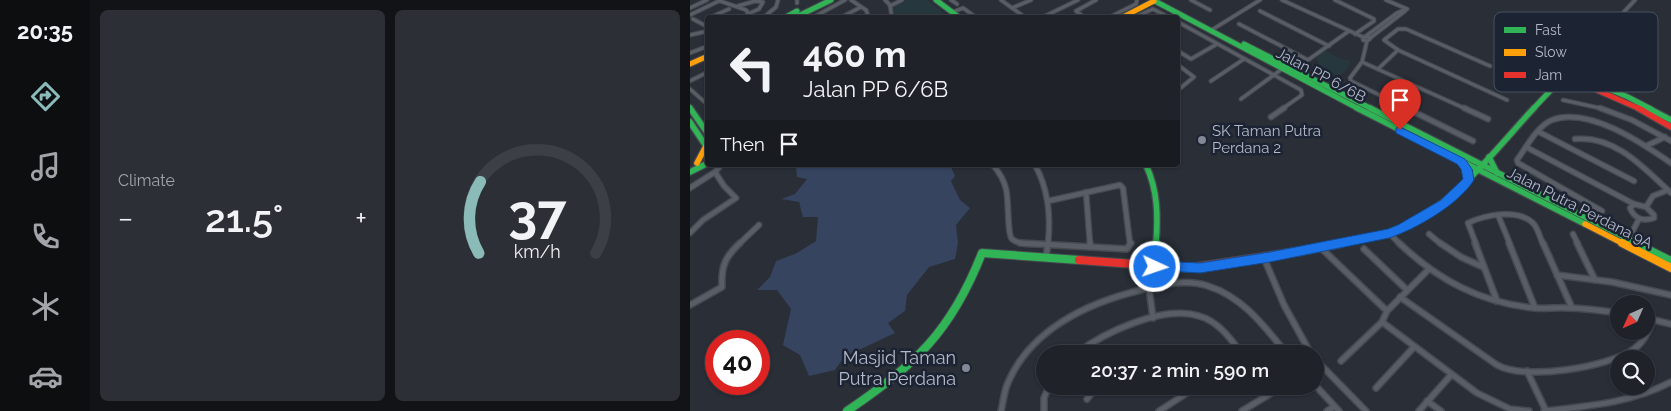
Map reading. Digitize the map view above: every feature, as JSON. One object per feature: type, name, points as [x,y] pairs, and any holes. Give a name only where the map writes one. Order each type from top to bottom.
[{"type":"street","points":[[697,12],[691,7],[707,0]]},
{"type":"street","points":[[690,15],[721,0],[746,10],[746,15]]},
{"type":"street","points":[[728,3],[733,0]]},
{"type":"street","points":[[767,15],[776,7],[778,0]]},
{"type":"street","points":[[790,15],[820,0]]},
{"type":"street","points":[[800,15],[831,0]]},
{"type":"street","points":[[818,15],[845,0]]},
{"type":"street","points":[[851,0],[866,10],[868,15]]},
{"type":"street","points":[[885,0],[890,6],[892,15]]},
{"type":"street","points":[[890,6],[902,0]]},
{"type":"street","points":[[936,0],[956,15]]},
{"type":"street","points":[[951,0],[957,4]]},
{"type":"street","points":[[1001,0],[1022,15]]},
{"type":"street","points":[[1012,8],[1031,0]]},
{"type":"street","points":[[1047,15],[1078,0]]},
{"type":"street","points":[[1081,15],[1076,11],[1096,0]]},
{"type":"street","points":[[1114,15],[1136,4],[1137,0]]},
{"type":"street","points":[[1126,15],[1154,0]]},
{"type":"street","name":"Jalan PP 6/6B","points":[[1154,0],[1480,168]]},
{"type":"street","name":"Jalan PP 6/6B","points":[[1162,0],[1282,70],[1463,159]]},
{"type":"street","points":[[1191,0],[1210,10]]},
{"type":"street","points":[[1212,29],[1260,0]]},
{"type":"street","points":[[1282,0],[1367,38]]},
{"type":"street","points":[[1335,0],[1374,19],[1374,21],[1355,34]]},
{"type":"street","points":[[1386,0],[1406,10],[1402,16],[1367,38],[1362,62],[1350,80],[1473,141]]},
{"type":"street","points":[[1624,12],[1635,0]]},
{"type":"street","points":[[738,6],[762,1],[763,4],[759,9],[748,15]]},
{"type":"street","points":[[846,15],[861,7]]},
{"type":"street","points":[[953,12],[963,8],[972,15]]},
{"type":"street","points":[[715,15],[729,9]]},
{"type":"street","points":[[1140,15],[1153,9],[1164,15]]},
{"type":"street","points":[[1260,11],[1329,46]]},
{"type":"street","points":[[694,19],[705,25]]},
{"type":"street","points":[[699,22],[705,19]]},
{"type":"street","points":[[1180,23],[1301,90],[1302,95],[1271,117]]},
{"type":"street","points":[[1239,24],[1308,60],[1349,31]]},
{"type":"street","points":[[1490,66],[1403,28],[1398,29],[1384,40],[1398,50],[1507,100]]},
{"type":"street","points":[[690,35],[705,32]]},
{"type":"street","points":[[1180,52],[1191,59],[1217,44]]},
{"type":"street","points":[[690,53],[705,47]]},
{"type":"street","points":[[1378,69],[1398,50]]},
{"type":"street","points":[[690,64],[705,57]]},
{"type":"street","points":[[1211,80],[1244,59]]},
{"type":"street","points":[[690,69],[705,62]]},
{"type":"street","points":[[1362,62],[1488,119]]},
{"type":"street","points":[[1180,66],[1194,77],[1180,88]]},
{"type":"street","points":[[1240,98],[1282,70]]},
{"type":"street","points":[[690,81],[705,74]]},
{"type":"street","points":[[690,89],[705,102]]},
{"type":"street","points":[[847,411],[893,379],[944,328],[968,285],[982,253],[1155,267],[1200,268],[1264,258],[1389,233],[1403,228],[1445,203],[1480,168],[1549,92]]},
{"type":"street","points":[[1606,92],[1671,126]]},
{"type":"street","points":[[1614,92],[1628,97],[1671,120]]},
{"type":"street","points":[[1563,100],[1589,104],[1621,114],[1671,141]]},
{"type":"street","points":[[691,111],[705,130]]},
{"type":"street","points":[[1602,210],[1522,166],[1516,160],[1551,120],[1563,117],[1577,118],[1616,129],[1671,163]]},
{"type":"street","points":[[690,122],[705,145]]},
{"type":"street","points":[[1539,132],[1634,181]]},
{"type":"street","points":[[1646,146],[1666,137]]},
{"type":"street","points":[[1574,139],[1589,138],[1620,151],[1643,166],[1669,191],[1654,196],[1646,207]]},
{"type":"street","points":[[1526,147],[1634,204],[1646,207],[1654,215],[1654,218],[1650,220],[1639,218],[1630,210],[1634,204]]},
{"type":"street","points":[[697,164],[705,151]]},
{"type":"street","points":[[1468,180],[1463,159],[1489,157]]},
{"type":"street","points":[[1468,180],[1478,177],[1496,176],[1489,157]]},
{"type":"street","points":[[690,167],[705,160]]},
{"type":"street","points":[[690,172],[705,164]]},
{"type":"street","points":[[690,188],[715,172],[719,167]]},
{"type":"street","points":[[994,167],[1005,186],[1010,212],[1009,235],[1013,240],[1020,243],[1048,246],[1127,249],[1130,246],[1123,188],[1120,185],[1048,200]]},
{"type":"street","points":[[1036,167],[1048,200],[1048,246],[1046,258]]},
{"type":"street","points":[[1147,167],[1155,185],[1157,206],[1155,267]]},
{"type":"street","name":"Jalan Putra Perdana 9A","points":[[1480,168],[1627,242],[1671,261]]},
{"type":"street","points":[[690,233],[703,220],[736,198],[724,186],[715,172]]},
{"type":"street","points":[[1086,192],[1090,247]]},
{"type":"street","points":[[1498,215],[1535,308]]},
{"type":"street","points":[[1497,301],[1468,223],[1476,218],[1498,215],[1516,217],[1532,222],[1572,308]]},
{"type":"street","points":[[1627,242],[1639,218]]},
{"type":"street","points":[[690,305],[722,287],[721,273],[728,254],[759,226]]},
{"type":"street","points":[[1389,233],[1428,270],[1476,296],[1514,306],[1572,308],[1610,312]]},
{"type":"street","points":[[1429,234],[1446,250],[1483,267]]},
{"type":"street","points":[[1573,234],[1594,280]]},
{"type":"street","name":"Jalan Putra Perdana 9A","points":[[1627,242],[1671,268]]},
{"type":"street","points":[[1320,247],[1388,311]]},
{"type":"street","points":[[1364,249],[1407,290]]},
{"type":"street","points":[[1264,258],[1288,313],[1306,345]]},
{"type":"street","points":[[1341,361],[1382,322],[1388,311],[1400,297],[1428,270]]},
{"type":"street","points":[[1557,275],[1647,289],[1671,296]]},
{"type":"street","points":[[1001,411],[1003,394],[1011,374],[1030,349],[1058,323],[1092,304],[1123,293],[1169,283],[1187,282],[1208,286],[1232,296],[1253,312],[1280,345]]},
{"type":"street","points":[[1149,288],[1153,318]]},
{"type":"street","points":[[1400,297],[1495,364],[1510,371],[1582,366],[1612,360],[1634,349],[1643,340]]},
{"type":"street","points":[[1088,345],[1096,339],[1124,326],[1153,318],[1177,315],[1197,316],[1214,324],[1235,345]]},
{"type":"street","points":[[1655,320],[1671,324]]},
{"type":"street","points":[[1382,322],[1477,393],[1510,409],[1529,411]]},
{"type":"street","points":[[1376,388],[1414,347]]},
{"type":"street","points":[[1324,371],[1366,411]]},
{"type":"street","points":[[1527,371],[1545,411],[1628,401],[1658,390],[1671,382]]},
{"type":"street","points":[[1420,411],[1451,375]]},
{"type":"street","points":[[1044,411],[1045,395]]},
{"type":"street","points":[[1087,399],[1090,395]]},
{"type":"street","points":[[1159,411],[1184,395]]},
{"type":"street","points":[[1242,411],[1268,395]]},
{"type":"street","points":[[1324,395],[1337,409]]},
{"type":"street","points":[[1428,401],[1441,411]]},
{"type":"street","points":[[1327,411],[1337,409]]},
{"type":"shaded area","points":[[906,0],[927,0],[946,15],[895,15],[893,6]]},
{"type":"shaded area","points":[[1325,51],[1343,60],[1349,60],[1350,64],[1345,72],[1337,76],[1321,67],[1317,57]]},
{"type":"water","points":[[796,167],[951,167],[955,176],[951,181],[960,200],[970,208],[956,225],[958,243],[955,259],[929,267],[907,295],[905,311],[888,323],[895,333],[844,357],[835,370],[809,376],[800,355],[783,345],[791,309],[777,290],[757,290],[770,277],[776,261],[795,254],[816,241],[818,217],[803,217],[799,202],[781,199],[795,194],[807,179],[797,177]]},
{"type":"traffic: fast","points":[[800,15],[831,0]]},
{"type":"traffic: fast","points":[[936,0],[956,15]]},
{"type":"traffic: fast","points":[[1153,0],[1308,83],[1585,224]]},
{"type":"traffic: fast","points":[[790,15],[797,11]]},
{"type":"traffic: fast","points":[[1244,44],[1671,261]]},
{"type":"traffic: fast","points":[[1302,251],[1389,233],[1422,217],[1452,196],[1549,92]]},
{"type":"traffic: fast","points":[[1616,92],[1671,120]]},
{"type":"traffic: fast","points":[[690,108],[705,130]]},
{"type":"traffic: fast","points":[[690,122],[705,144]]},
{"type":"traffic: fast","points":[[1489,157],[1497,173]]},
{"type":"traffic: fast","points":[[690,172],[705,164]]},
{"type":"traffic: fast","points":[[1147,167],[1152,177],[1157,202],[1155,267]]},
{"type":"traffic: fast","points":[[847,411],[906,367],[944,327],[970,283],[982,253],[1079,260]]},
{"type":"traffic: slow","points":[[1127,15],[1154,1]]},
{"type":"traffic: slow","points":[[690,64],[705,57]]},
{"type":"traffic: slow","points":[[697,163],[705,148]]},
{"type":"traffic: slow","points":[[1585,224],[1671,268]]},
{"type":"traffic: jam","points":[[1603,92],[1633,105],[1671,127]]},
{"type":"traffic: jam","points":[[1079,260],[1190,268],[1302,251]]},
{"type":"place","name":"SK Taman Putra Perdana 2","points":[[1202,140]]},
{"type":"place","name":"Masjid Taman Putra Perdana","points":[[966,368]]},
{"type":"route","points":[[1155,267],[1200,268],[1270,257],[1389,233],[1403,228],[1445,203],[1468,180],[1468,174],[1461,162],[1400,130]]}]
